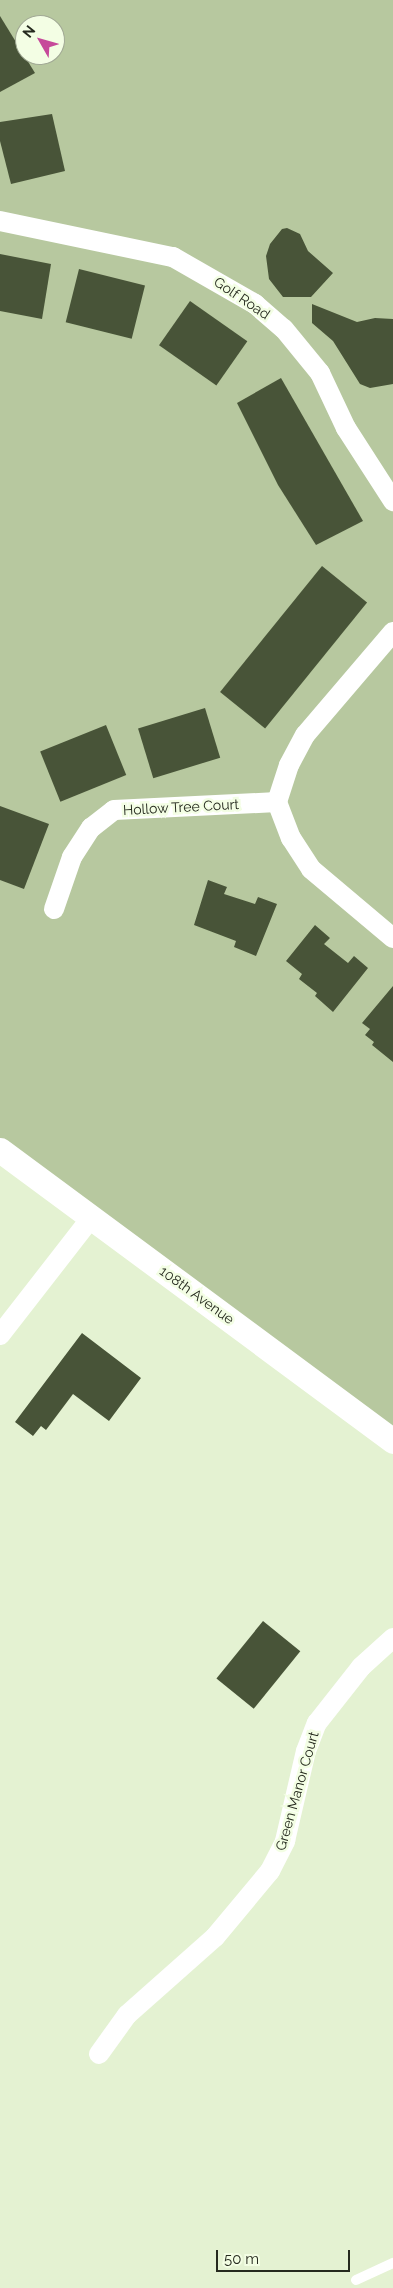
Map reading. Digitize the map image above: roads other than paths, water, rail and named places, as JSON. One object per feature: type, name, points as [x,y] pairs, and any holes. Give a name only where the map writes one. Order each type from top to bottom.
[{"type":"street","name":"Golf Road","points":[[0,221],[173,257],[255,304],[284,329],[320,372],[346,428],[393,501]]},
{"type":"street","points":[[393,632],[305,735],[289,765],[277,802],[292,838],[310,869],[393,938]]},
{"type":"street","name":"Hollow Tree Court","points":[[54,908],[72,857],[91,828],[114,810],[277,802]]},
{"type":"street","name":"108th Avenue","points":[[0,1150],[393,1442]]},
{"type":"street","points":[[0,1335],[91,1218]]},
{"type":"street","name":"Green Manor Court","points":[[99,2054],[127,2015],[215,1937],[270,1872],[285,1840],[306,1751],[317,1723],[361,1667],[393,1638]]},
{"type":"lane","points":[[356,2280],[393,2263]]}]
